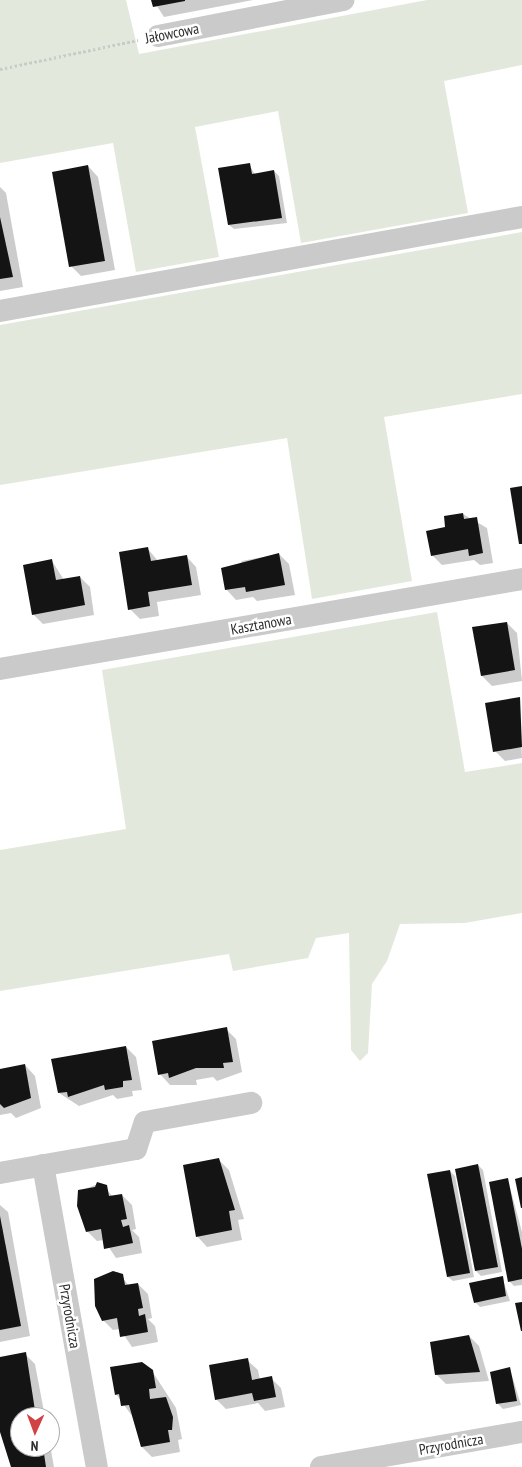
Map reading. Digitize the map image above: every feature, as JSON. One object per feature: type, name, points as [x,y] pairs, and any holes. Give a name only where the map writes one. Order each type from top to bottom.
[{"type":"street","name":"Jałowcowa","points":[[158,36],[344,0]]},
{"type":"street","points":[[0,311],[522,217]]},
{"type":"street","name":"Kasztanowa","points":[[0,669],[522,579]]},
{"type":"street","points":[[0,1173],[136,1149],[145,1122],[251,1103]]},
{"type":"street","name":"Przyrodnicza","points":[[43,1165],[97,1467]]},
{"type":"street","name":"Przyrodnicza","points":[[321,1467],[522,1432]]},
{"type":"path","name":"Jałowcowa","points":[[0,68],[158,36]]},
{"type":"shaded area","points":[[0,0],[126,0],[139,54],[427,0],[522,0],[522,65],[444,81],[468,213],[301,243],[278,111],[195,127],[219,257],[136,272],[113,143],[0,163]]},
{"type":"shaded area","points":[[522,232],[522,394],[384,417],[412,581],[312,599],[287,438],[0,485],[0,325]]},
{"type":"shaded area","points":[[437,612],[465,772],[522,763],[522,913],[465,923],[400,924],[387,961],[372,984],[368,1053],[360,1061],[351,1050],[349,933],[316,938],[308,958],[233,971],[229,954],[0,991],[0,850],[126,829],[102,670]]},
{"type":"building","points":[[151,0],[185,0],[185,1],[153,7]]},
{"type":"building","points":[[250,163],[252,174],[274,170],[282,218],[228,225],[218,168]]},
{"type":"building","points":[[88,165],[105,261],[69,267],[52,172]]},
{"type":"building","points":[[0,217],[13,277],[0,279]]},
{"type":"building","points":[[522,486],[522,544],[519,544],[510,488]]},
{"type":"building","points":[[463,513],[464,519],[477,517],[483,553],[469,556],[468,549],[431,556],[426,531],[445,527],[444,516]]},
{"type":"building","points":[[148,547],[151,561],[187,555],[192,585],[148,592],[150,606],[128,610],[119,552]]},
{"type":"building","points":[[279,553],[285,585],[246,592],[245,587],[225,590],[221,568]]},
{"type":"building","points":[[52,559],[56,580],[80,576],[85,605],[32,615],[23,565]]},
{"type":"building","points":[[507,622],[515,670],[481,676],[472,627]]},
{"type":"building","points":[[520,697],[522,747],[493,752],[485,703]]},
{"type":"building","points":[[227,1027],[233,1062],[223,1063],[224,1068],[196,1068],[169,1078],[168,1073],[158,1075],[152,1041]]},
{"type":"building","points":[[126,1046],[132,1080],[123,1081],[123,1087],[105,1090],[104,1085],[68,1097],[67,1092],[58,1093],[51,1059]]},
{"type":"building","points":[[25,1064],[31,1098],[4,1108],[0,1104],[0,1069]]},
{"type":"building","points":[[219,1158],[235,1210],[229,1211],[232,1230],[196,1237],[183,1165]]},
{"type":"building","points":[[478,1164],[498,1267],[475,1271],[455,1169]]},
{"type":"building","points":[[450,1170],[470,1273],[447,1277],[427,1174]]},
{"type":"building","points":[[522,1177],[522,1208],[521,1208],[515,1179]]},
{"type":"building","points":[[508,1178],[522,1249],[522,1279],[508,1282],[489,1182]]},
{"type":"building","points":[[97,1182],[107,1185],[109,1196],[122,1194],[127,1219],[121,1220],[123,1227],[129,1225],[133,1243],[104,1249],[101,1229],[86,1232],[77,1206],[78,1190],[95,1187]]},
{"type":"building","points":[[0,1216],[21,1326],[0,1330]]},
{"type":"building","points":[[113,1271],[123,1274],[125,1285],[138,1283],[143,1308],[138,1309],[139,1316],[145,1314],[148,1332],[120,1337],[117,1318],[102,1321],[95,1306],[94,1279]]},
{"type":"building","points":[[503,1276],[506,1296],[474,1303],[469,1283]]},
{"type":"building","points":[[522,1302],[522,1331],[521,1331],[515,1303]]},
{"type":"building","points":[[469,1335],[480,1372],[435,1375],[430,1342]]},
{"type":"building","points":[[26,1352],[34,1407],[10,1407],[10,1457],[44,1457],[46,1467],[11,1467],[0,1432],[0,1357]]},
{"type":"building","points":[[248,1358],[252,1380],[272,1376],[276,1397],[254,1401],[252,1393],[215,1400],[209,1365]]},
{"type":"building","points":[[142,1362],[153,1370],[156,1388],[149,1389],[150,1399],[166,1397],[173,1417],[172,1430],[168,1430],[170,1442],[141,1447],[129,1405],[121,1406],[119,1394],[115,1395],[110,1367]]},
{"type":"building","points":[[510,1367],[517,1401],[496,1404],[490,1372]]}]
